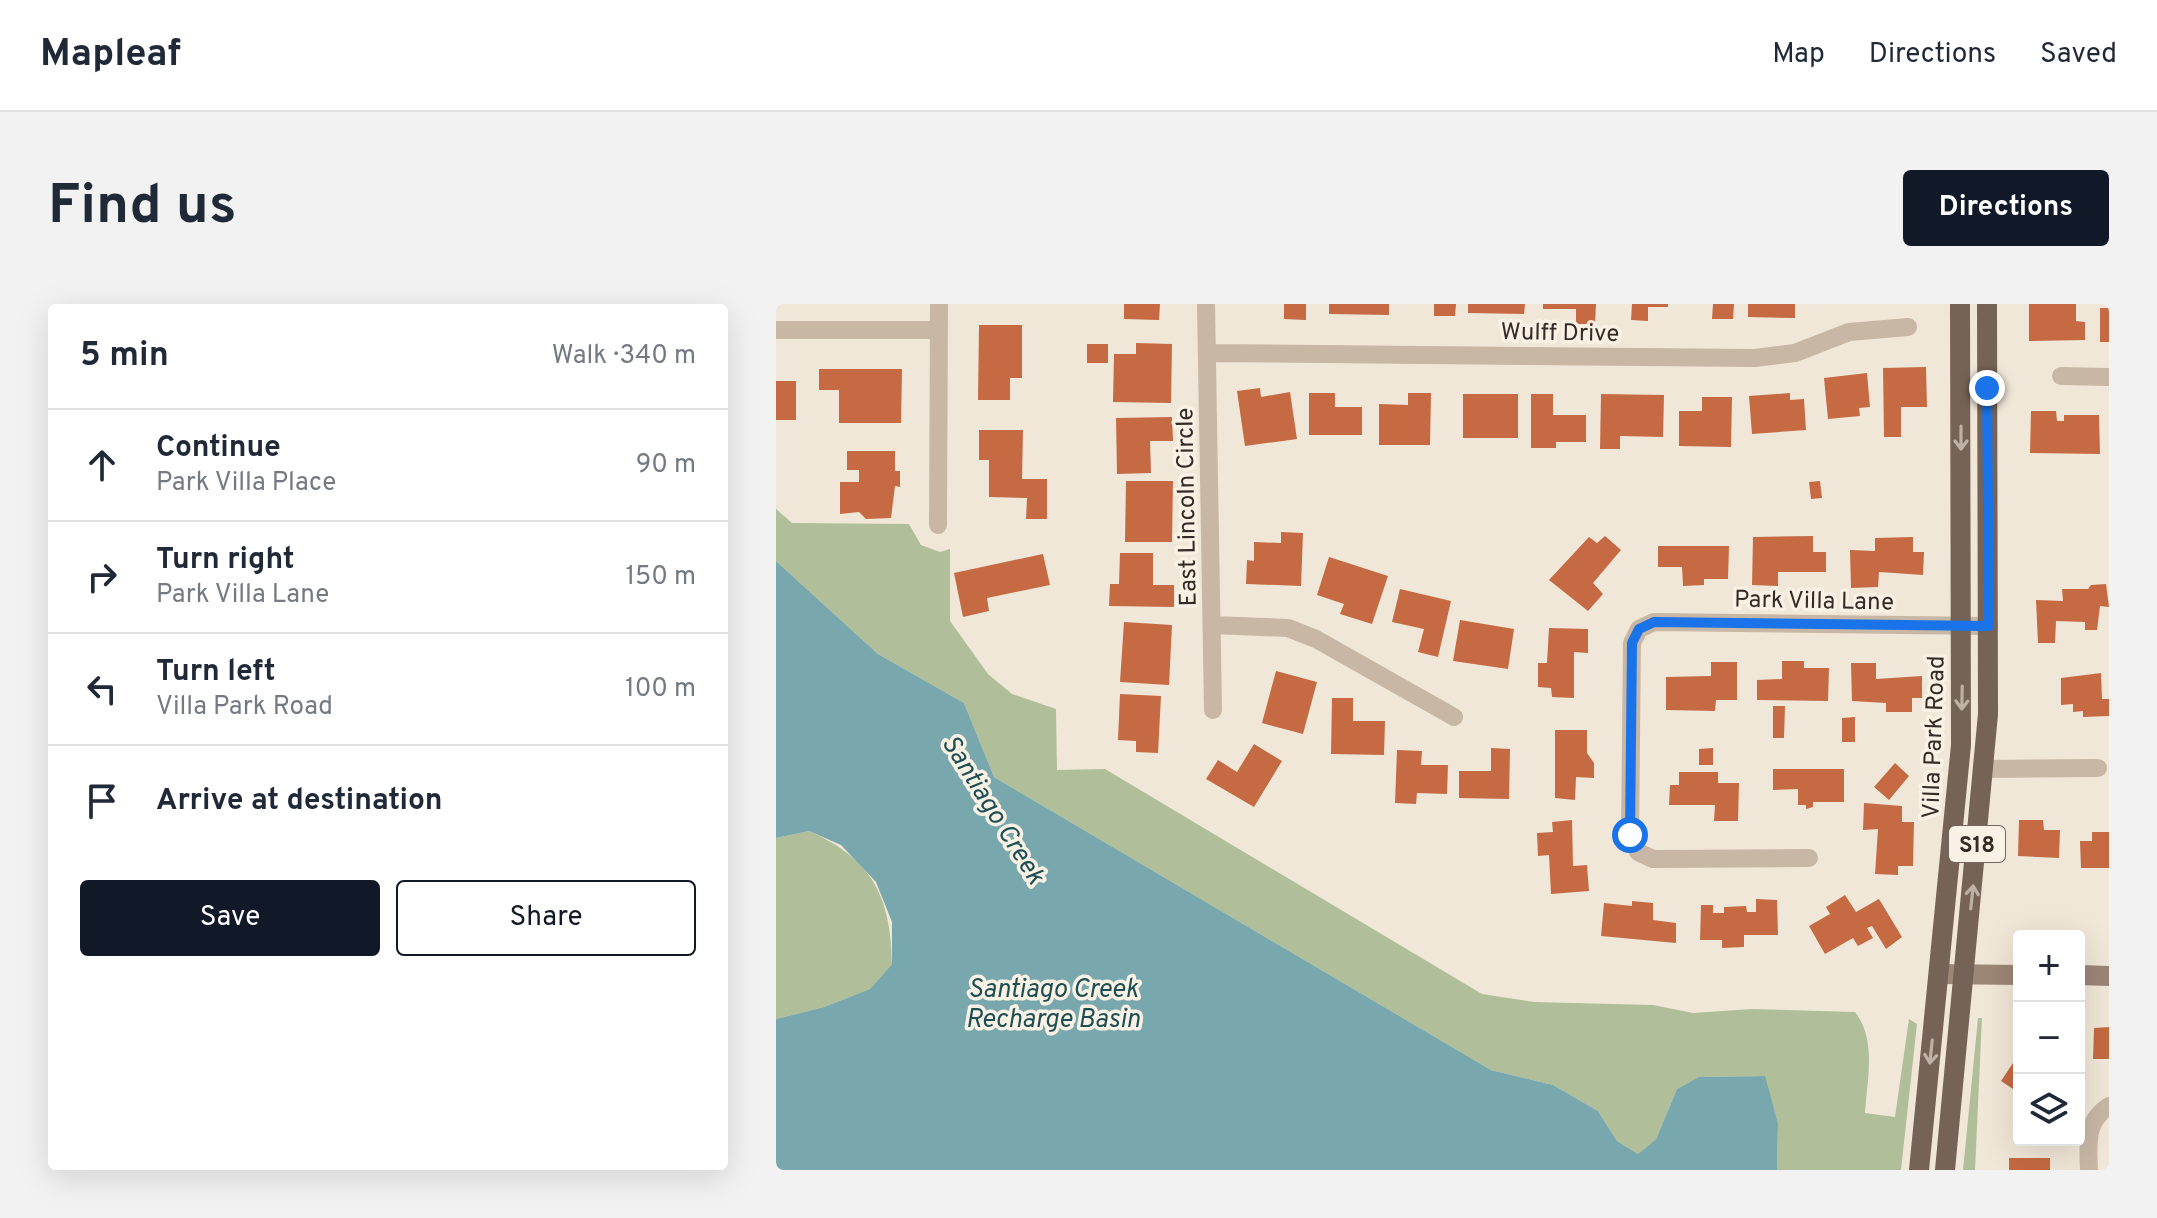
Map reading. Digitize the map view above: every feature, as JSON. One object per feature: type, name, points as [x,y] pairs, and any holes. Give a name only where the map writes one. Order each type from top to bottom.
[{"type":"main road","name":"Villa Park Road","points":[[1919,1170],[1960,761],[1963,625],[1960,304]]},
{"type":"main road","name":"Villa Park Road","points":[[1945,1170],[1985,769],[1989,626],[1987,304]]},
{"type":"street","points":[[938,525],[939,304]]},
{"type":"street","name":"East Lincoln Circle","points":[[1206,304],[1213,710]]},
{"type":"street","name":"Wulff Drive","points":[[1207,353],[1755,358],[1795,353],[1849,332],[1908,327]]},
{"type":"street","points":[[776,330],[939,330]]},
{"type":"street","points":[[2061,376],[2109,377]]},
{"type":"street","name":"Park Villa Lane","points":[[1809,858],[1653,859],[1638,852],[1630,835],[1632,643],[1639,629],[1654,622],[1989,626]]},
{"type":"street","points":[[1212,625],[1288,628],[1316,639],[1454,717]]},
{"type":"street","points":[[1985,769],[2098,768]]},
{"type":"street","points":[[1939,974],[2013,975]]},
{"type":"street","points":[[2085,975],[2109,976]]},
{"type":"street","points":[[2089,1170],[2088,1131],[2103,1110]]},
{"type":"green space","points":[[776,509],[792,523],[909,524],[921,545],[940,552],[950,549],[950,621],[988,674],[1012,694],[1056,709],[1057,770],[1105,769],[1482,994],[1534,1002],[1653,1005],[1693,1013],[1752,1009],[1855,1012],[1862,1023],[1868,1048],[1865,1113],[1895,1117],[1909,1019],[1917,1024],[1901,1170],[1777,1170],[1778,1123],[1764,1076],[1700,1077],[1677,1089],[1656,1139],[1638,1154],[1617,1141],[1598,1111],[1553,1085],[1491,1070],[994,777],[964,703],[878,654],[776,561]]},
{"type":"green space","points":[[809,831],[848,854],[874,882],[887,918],[892,964],[870,989],[824,1007],[776,1019],[776,838]]},
{"type":"green space","points":[[1978,1018],[1982,1018],[1975,1170],[1963,1170]]},
{"type":"water","name":"Santiago Creek Recharge Basin","points":[[776,561],[878,654],[964,703],[994,777],[1491,1070],[1553,1085],[1598,1111],[1617,1141],[1638,1154],[1656,1139],[1677,1089],[1699,1077],[1765,1076],[1778,1123],[1777,1170],[776,1170],[776,1019],[824,1007],[870,989],[892,964],[892,922],[876,882],[841,845],[809,831],[776,838]]},
{"type":"building","points":[[1124,304],[1160,304],[1159,320],[1124,319]]},
{"type":"building","points":[[1284,304],[1306,304],[1306,320],[1284,319]]},
{"type":"building","points":[[1329,304],[1389,304],[1389,315],[1329,314]]},
{"type":"building","points":[[1434,304],[1456,304],[1455,316],[1434,316]]},
{"type":"building","points":[[1468,304],[1525,304],[1524,314],[1468,313]]},
{"type":"building","points":[[1543,304],[1596,304],[1595,324],[1576,324],[1576,309],[1543,309]]},
{"type":"building","points":[[1632,304],[1668,304],[1668,307],[1648,307],[1648,321],[1631,320]]},
{"type":"building","points":[[1713,304],[1734,304],[1733,319],[1712,319]]},
{"type":"building","points":[[1748,304],[1795,304],[1795,318],[1748,317]]},
{"type":"building","points":[[2029,304],[2076,304],[2076,321],[2085,322],[2085,340],[2029,341]]},
{"type":"building","points":[[2100,308],[2109,308],[2109,342],[2100,342]]},
{"type":"building","points":[[979,325],[1022,325],[1022,378],[1010,378],[1010,400],[978,400]]},
{"type":"building","points":[[1136,343],[1172,344],[1171,403],[1113,402],[1114,354],[1136,354]]},
{"type":"building","points":[[1087,344],[1108,344],[1108,363],[1087,363]]},
{"type":"building","points":[[1926,367],[1927,407],[1901,407],[1901,437],[1884,437],[1883,368]]},
{"type":"building","points":[[819,369],[902,369],[901,423],[839,423],[839,390],[819,390]]},
{"type":"building","points":[[1867,373],[1870,407],[1859,408],[1860,416],[1828,419],[1824,378]]},
{"type":"building","points":[[776,381],[796,381],[796,420],[776,420]]},
{"type":"building","points":[[1260,388],[1261,397],[1290,392],[1297,439],[1245,446],[1237,391]]},
{"type":"building","points":[[1309,393],[1335,393],[1335,407],[1362,407],[1362,435],[1309,435]]},
{"type":"building","points":[[1408,393],[1431,393],[1430,445],[1379,445],[1379,404],[1408,405]]},
{"type":"building","points":[[1790,393],[1790,400],[1804,399],[1806,430],[1752,434],[1749,396]]},
{"type":"building","points":[[1463,394],[1518,394],[1518,438],[1463,438]]},
{"type":"building","points":[[1531,394],[1553,394],[1553,415],[1586,415],[1586,442],[1556,442],[1556,448],[1531,448]]},
{"type":"building","points":[[1601,394],[1664,395],[1663,437],[1620,436],[1620,449],[1600,449]]},
{"type":"building","points":[[1702,397],[1732,397],[1731,447],[1679,446],[1679,411],[1702,411]]},
{"type":"building","points":[[2031,411],[2056,411],[2057,421],[2064,421],[2064,415],[2099,415],[2100,454],[2030,453]]},
{"type":"building","points":[[1172,417],[1173,441],[1150,441],[1151,473],[1117,474],[1116,418]]},
{"type":"building","points":[[979,430],[1023,430],[1022,479],[1047,479],[1047,519],[1026,519],[1027,498],[989,497],[989,460],[979,460]]},
{"type":"building","points":[[847,451],[895,451],[895,471],[900,471],[900,487],[895,486],[891,518],[866,519],[859,512],[840,514],[840,482],[859,482],[859,470],[847,470]]},
{"type":"building","points":[[1126,481],[1173,481],[1172,542],[1125,542]]},
{"type":"building","points":[[1820,481],[1822,498],[1811,499],[1809,482]]},
{"type":"building","points":[[1281,532],[1303,533],[1301,586],[1246,584],[1247,560],[1254,561],[1254,542],[1281,543]]},
{"type":"building","points":[[1605,536],[1621,550],[1593,583],[1603,594],[1588,611],[1549,580],[1589,537],[1597,543]]},
{"type":"building","points":[[1813,536],[1813,552],[1826,552],[1826,572],[1778,572],[1778,586],[1752,585],[1753,537]]},
{"type":"building","points":[[1913,537],[1913,552],[1924,552],[1923,575],[1879,572],[1878,587],[1851,588],[1850,550],[1875,551],[1875,538]]},
{"type":"building","points":[[1658,546],[1729,546],[1728,579],[1704,579],[1704,585],[1683,586],[1682,567],[1658,567]]},
{"type":"building","points":[[1120,553],[1153,553],[1153,585],[1174,585],[1174,607],[1109,606],[1110,584],[1119,584]]},
{"type":"building","points":[[1043,554],[1050,585],[987,598],[989,611],[963,617],[954,573]]},
{"type":"building","points":[[1329,557],[1388,576],[1372,624],[1340,614],[1344,604],[1317,595]]},
{"type":"building","points":[[2106,584],[2109,607],[2100,606],[2097,630],[2085,630],[2085,622],[2056,621],[2055,643],[2038,643],[2036,600],[2063,601],[2062,589],[2088,589],[2091,585]]},
{"type":"building","points":[[1400,589],[1451,601],[1438,657],[1418,652],[1424,629],[1392,622]]},
{"type":"building","points":[[1460,620],[1514,629],[1508,669],[1453,661]]},
{"type":"building","points":[[1124,622],[1172,625],[1169,685],[1120,682]]},
{"type":"building","points":[[1549,628],[1588,629],[1588,653],[1574,652],[1574,698],[1552,697],[1551,688],[1538,687],[1538,663],[1547,663]]},
{"type":"building","points":[[1782,661],[1804,661],[1804,668],[1829,668],[1828,701],[1757,700],[1757,680],[1782,679]]},
{"type":"building","points":[[1711,662],[1737,662],[1737,700],[1716,700],[1715,711],[1666,710],[1666,677],[1711,676]]},
{"type":"building","points":[[1851,663],[1876,663],[1876,679],[1922,676],[1922,698],[1912,698],[1912,712],[1886,712],[1886,703],[1852,701]]},
{"type":"building","points":[[1276,671],[1317,682],[1303,734],[1262,723]]},
{"type":"building","points":[[2101,673],[2102,699],[2109,699],[2109,716],[2083,717],[2083,711],[2073,712],[2073,704],[2061,705],[2061,678]]},
{"type":"building","points":[[1120,694],[1161,696],[1158,753],[1136,752],[1136,741],[1118,740]]},
{"type":"building","points":[[1332,698],[1353,698],[1353,721],[1385,721],[1384,755],[1331,754]]},
{"type":"building","points":[[1773,706],[1785,706],[1784,738],[1773,738]]},
{"type":"building","points":[[1855,717],[1855,742],[1842,742],[1842,718]]},
{"type":"building","points":[[1555,730],[1587,730],[1587,753],[1594,763],[1594,778],[1576,777],[1575,800],[1555,798]]},
{"type":"building","points":[[1254,744],[1282,761],[1254,807],[1206,779],[1218,760],[1237,772]]},
{"type":"building","points":[[1491,748],[1510,749],[1509,799],[1459,798],[1459,771],[1491,771]]},
{"type":"building","points":[[1713,748],[1713,765],[1699,765],[1699,749]]},
{"type":"building","points":[[1397,750],[1422,751],[1421,765],[1448,765],[1447,794],[1417,793],[1416,804],[1395,803]]},
{"type":"building","points":[[1895,763],[1909,776],[1889,800],[1874,787]]},
{"type":"building","points":[[1773,769],[1844,769],[1844,802],[1813,802],[1813,807],[1806,809],[1806,805],[1798,805],[1798,789],[1773,790]]},
{"type":"building","points":[[1679,772],[1718,772],[1718,783],[1739,783],[1738,821],[1714,821],[1715,805],[1669,805],[1670,785],[1679,785]]},
{"type":"building","points":[[1864,803],[1902,806],[1902,822],[1914,822],[1913,866],[1898,866],[1898,875],[1875,874],[1878,829],[1863,830]]},
{"type":"building","points":[[1572,820],[1573,866],[1587,865],[1589,891],[1551,894],[1549,855],[1538,856],[1537,833],[1553,832],[1552,822]]},
{"type":"building","points":[[2019,820],[2043,820],[2044,830],[2060,830],[2059,858],[2018,856]]},
{"type":"building","points":[[2092,832],[2109,832],[2109,868],[2081,868],[2080,841],[2092,841]]},
{"type":"building","points":[[1845,895],[1856,912],[1879,899],[1902,937],[1886,949],[1872,926],[1867,928],[1873,938],[1858,946],[1853,938],[1825,954],[1809,926],[1830,914],[1826,907]]},
{"type":"building","points":[[1756,899],[1777,900],[1778,935],[1744,935],[1744,947],[1722,948],[1722,940],[1700,940],[1701,905],[1713,905],[1713,913],[1724,913],[1724,907],[1746,906],[1747,912],[1756,912]]},
{"type":"building","points":[[1632,901],[1653,903],[1653,920],[1676,923],[1676,943],[1601,936],[1604,903],[1632,906]]},
{"type":"building","points":[[2109,1027],[2109,1059],[2093,1059],[2094,1028]]},
{"type":"building","points":[[2013,1063],[2013,1089],[2001,1081]]},
{"type":"building","points":[[2009,1158],[2050,1158],[2050,1170],[2009,1170]]},
{"type":"route","points":[[1630,835],[1632,643],[1639,629],[1654,622],[1989,626],[1987,388]]},
{"type":"water label","name":"Santiago Creek","points":[[994,809]]}]
